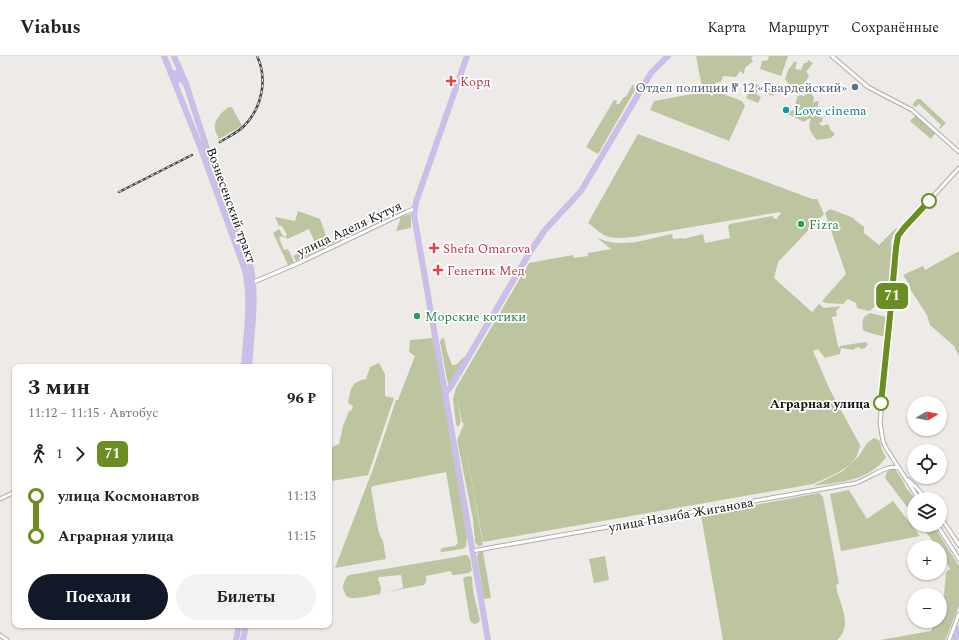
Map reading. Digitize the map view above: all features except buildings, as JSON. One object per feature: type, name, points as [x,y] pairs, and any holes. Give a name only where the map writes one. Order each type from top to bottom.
[{"type":"main road","name":"Вознесенский тракт","points":[[164,56],[201,149],[245,270],[248,284],[249,305],[244,364]]},
{"type":"main road","name":"Вознесенский тракт","points":[[174,56],[186,84],[209,154],[251,268],[254,282],[254,310],[249,364]]},
{"type":"main road","name":"улица Аделя Кутуя","points":[[414,209],[467,56]]},
{"type":"main road","points":[[445,393],[450,388],[530,252],[545,230],[581,191],[651,73],[668,56]]},
{"type":"main road","points":[[168,69],[176,75],[179,71],[179,65]]},
{"type":"main road","points":[[178,92],[176,84],[177,79],[182,79],[186,84]]},
{"type":"main road","points":[[414,209],[488,640]]},
{"type":"main road","points":[[236,640],[238,628]]},
{"type":"main road","points":[[243,640],[245,628]]},
{"type":"main road","points":[[954,640],[959,629]]},
{"type":"street","points":[[832,56],[868,87],[912,110],[959,152]]},
{"type":"street","points":[[916,487],[913,488],[913,490],[891,458],[883,441],[880,417],[896,248],[898,236],[904,228],[959,168]]},
{"type":"street","name":"улица Аделя Кутуя","points":[[254,282],[301,262],[414,209]]},
{"type":"street","points":[[887,467],[891,458]]},
{"type":"street","points":[[887,467],[893,466],[898,468]]},
{"type":"street","name":"улица Назиба Жиганова","points":[[472,551],[856,483],[887,467]]},
{"type":"street","points":[[906,479],[920,492]]},
{"type":"street","points":[[0,500],[12,494]]},
{"type":"street","points":[[947,527],[959,545]]},
{"type":"street","points":[[942,532],[959,559]]},
{"type":"street","points":[[949,640],[959,614]]},
{"type":"street","points":[[0,635],[7,640]]},
{"type":"green space","points":[[696,56],[753,56],[751,58],[753,61],[745,68],[744,74],[740,71],[736,77],[723,76],[721,82],[715,83],[712,90],[742,101],[745,106],[729,141],[650,110],[654,101],[703,92]]},
{"type":"green space","points":[[769,56],[788,56],[781,76],[760,69],[762,61],[768,60]]},
{"type":"green space","points":[[808,60],[813,63],[806,72],[809,75],[806,82],[797,87],[788,83],[785,79],[789,68],[794,61],[797,63],[795,69],[801,70],[804,63],[807,63]]},
{"type":"green space","points":[[753,83],[775,91],[773,96],[758,90],[756,94],[761,97],[758,103],[746,98]]},
{"type":"green space","points":[[633,84],[635,90],[598,154],[586,147],[614,100],[617,101],[616,104],[619,104],[624,97],[626,97]]},
{"type":"green space","points":[[809,92],[814,98],[813,103],[817,101],[819,102],[817,108],[820,112],[819,116],[823,118],[822,122],[819,123],[822,126],[828,124],[830,129],[835,134],[831,138],[817,140],[810,130],[809,125],[811,119],[804,122],[786,113],[785,111],[792,111],[795,108],[797,97],[800,95],[804,96]]},
{"type":"green space","points":[[917,99],[920,99],[946,123],[940,129],[939,128],[941,125],[919,104],[916,107],[912,105]]},
{"type":"green space","points":[[229,107],[232,107],[242,126],[219,139],[215,130],[217,119],[221,113]]},
{"type":"green space","points":[[916,115],[936,132],[931,139],[910,121]]},
{"type":"green space","points":[[638,134],[812,199],[817,199],[824,214],[778,262],[774,278],[812,312],[819,304],[824,308],[841,306],[836,311],[837,316],[832,317],[838,346],[840,348],[840,346],[865,342],[868,344],[865,348],[861,349],[858,347],[854,350],[841,348],[840,354],[825,358],[818,349],[813,351],[830,390],[861,447],[859,448],[854,461],[848,466],[834,475],[813,484],[483,542],[462,428],[464,424],[462,422],[457,399],[461,422],[458,427],[456,424],[453,399],[456,388],[529,263],[573,255],[574,258],[588,256],[588,253],[611,249],[596,237],[614,243],[624,243],[643,241],[672,234],[673,239],[683,239],[703,234],[705,243],[730,238],[728,226],[730,224],[772,216],[777,219],[781,214],[780,212],[633,237],[613,238],[604,235],[588,223]]},
{"type":"green space","points":[[830,209],[854,218],[864,227],[864,233],[879,245],[895,229],[898,228],[891,240],[892,252],[889,294],[886,299],[869,311],[857,308],[856,303],[848,299],[843,304],[825,303],[822,301],[846,274],[825,213]]},
{"type":"green space","points":[[298,211],[320,219],[327,238],[330,237],[334,243],[296,261],[293,256],[316,245],[309,229],[287,239],[286,237],[284,238],[282,236],[279,238],[284,250],[288,249],[294,262],[288,265],[273,233],[279,229],[284,237],[287,235],[282,226],[279,226],[275,217],[295,221]]},
{"type":"green space","points":[[410,214],[411,228],[396,231],[401,217]]},
{"type":"green space","points":[[959,251],[959,356],[954,346],[930,325],[927,315],[910,289],[909,284],[903,275],[923,266],[925,270]]},
{"type":"green space","points":[[870,313],[886,317],[885,337],[863,330],[863,320],[865,316]]},
{"type":"green space","points":[[433,338],[467,537],[466,547],[462,549],[440,551],[442,548],[455,546],[458,543],[446,472],[373,486],[371,488],[378,529],[383,541],[386,559],[335,568],[373,469],[396,400],[398,400],[415,356],[409,352],[410,340]]},
{"type":"green space","points":[[444,338],[452,365],[456,365],[466,355],[448,384],[440,342],[441,339]]},
{"type":"green space","points":[[379,363],[385,374],[385,396],[394,398],[368,475],[332,481],[332,447],[339,444],[343,426],[349,411],[352,410],[353,406],[348,403],[352,387],[357,382],[366,379],[370,367]]},
{"type":"green space","points":[[462,428],[483,545],[478,546],[475,542],[473,519],[457,440]]},
{"type":"green space","points":[[874,438],[880,441],[882,450],[886,457],[872,471],[854,479],[813,486],[843,471],[859,456],[867,443]]},
{"type":"green space","points":[[895,469],[910,492],[907,492],[907,507],[885,478],[887,472]]},
{"type":"green space","points":[[849,490],[867,519],[893,501],[907,519],[907,532],[917,532],[920,536],[841,551],[830,494]]},
{"type":"green space","points":[[819,493],[823,497],[839,584],[836,585],[845,619],[844,630],[841,636],[837,640],[723,640],[701,515]]},
{"type":"green space","points":[[926,532],[937,532],[943,540],[932,540]]},
{"type":"green space","points":[[947,547],[959,566],[959,606],[945,640],[880,640],[931,631],[932,628],[947,628],[947,588],[945,588],[945,580],[947,580],[947,571],[950,569],[947,564]]},
{"type":"green space","points":[[481,551],[483,552],[491,598],[484,599],[477,557],[478,553]]},
{"type":"green space","points":[[467,555],[470,559],[472,570],[469,573],[452,575],[451,571],[426,576],[426,582],[424,585],[386,592],[403,588],[401,575],[379,577],[378,579],[381,588],[380,594],[364,597],[348,597],[344,590],[344,582],[349,575]]},
{"type":"green space","points":[[605,556],[609,580],[594,583],[589,559]]},
{"type":"green space","points":[[470,576],[472,577],[473,591],[480,620],[478,623],[474,624],[470,621],[463,578]]},
{"type":"railway","points":[[220,142],[244,126],[250,119],[259,102],[262,74],[257,56]]},
{"type":"railway","points":[[119,192],[192,155]]},
{"type":"bus line","name":"71","points":[[881,403],[898,236],[929,201]]},
{"type":"place","name":"Корд","points":[[451,81]]},
{"type":"place","name":"Отдел полиции № 12 «Гвардейский»","points":[[855,87]]},
{"type":"place","name":"Love cinema","points":[[786,110]]},
{"type":"place","name":"Fizra","points":[[801,224]]},
{"type":"place","name":"Shefa Omarova","points":[[434,248]]},
{"type":"place","name":"Генетик Мед","points":[[438,270]]},
{"type":"place","name":"Морские котики","points":[[417,316]]},
{"type":"place","name":"Аграрная улица","points":[[881,403]]}]
